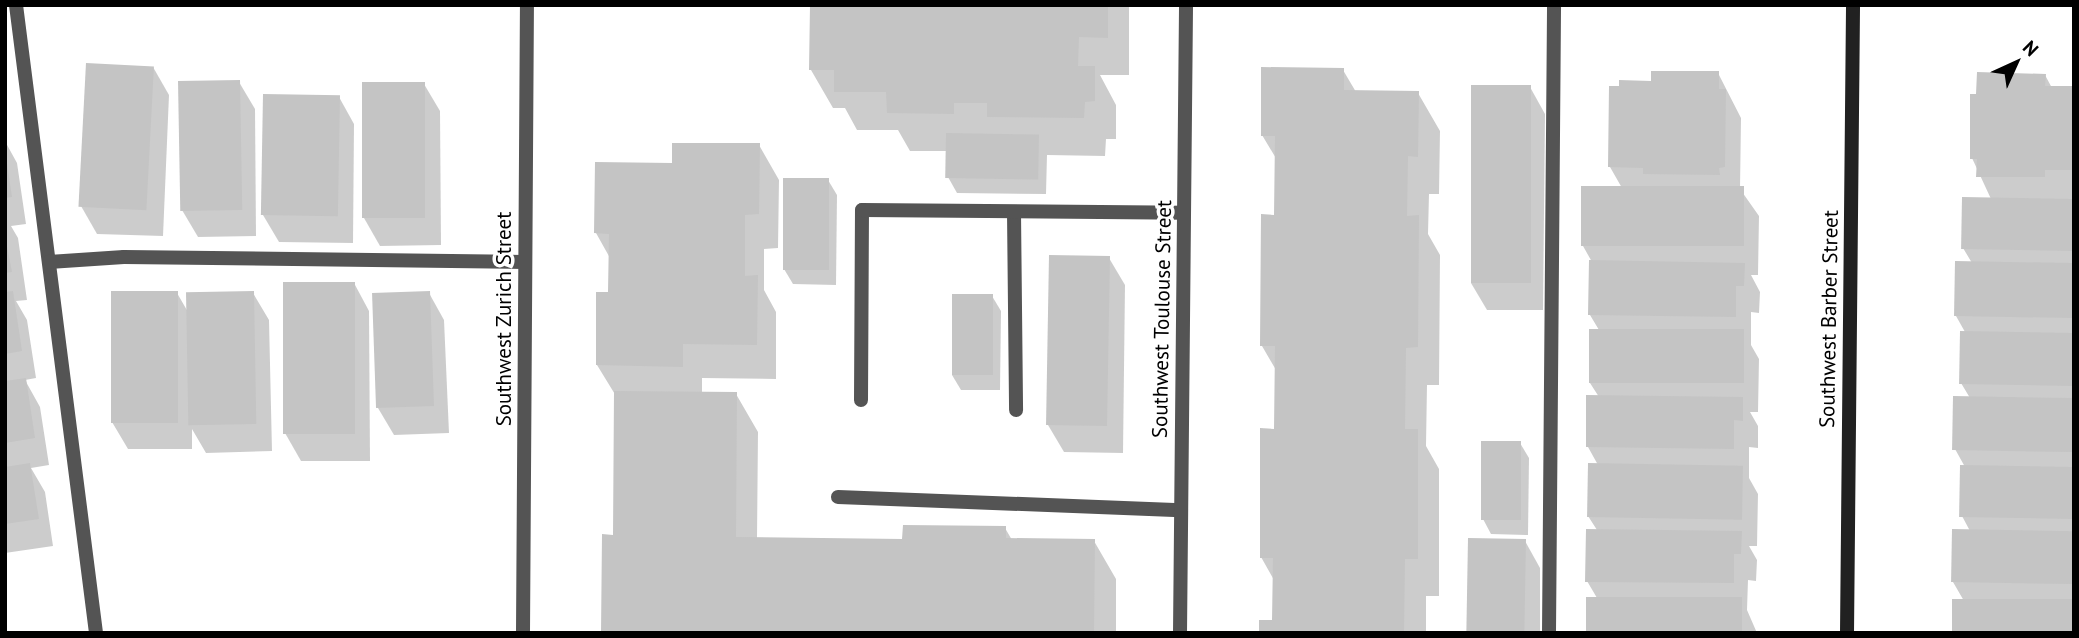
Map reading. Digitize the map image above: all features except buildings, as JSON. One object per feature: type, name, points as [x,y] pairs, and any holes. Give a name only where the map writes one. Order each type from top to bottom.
[{"type":"street","points":[[16,5],[96,633]]},
{"type":"street","name":"Southwest Zurich Street","points":[[523,633],[527,5]]},
{"type":"street","name":"Southwest Toulouse Street","points":[[1180,633],[1186,5]]},
{"type":"street","points":[[1549,633],[1554,5]]},
{"type":"street","name":"Southwest Barber Street","points":[[1847,633],[1853,5]]},
{"type":"street","points":[[861,400],[862,210],[1184,213]]},
{"type":"street","points":[[1014,212],[1016,410]]},
{"type":"street","points":[[49,262],[124,257],[525,262]]},
{"type":"street","points":[[838,497],[1181,510]]}]
